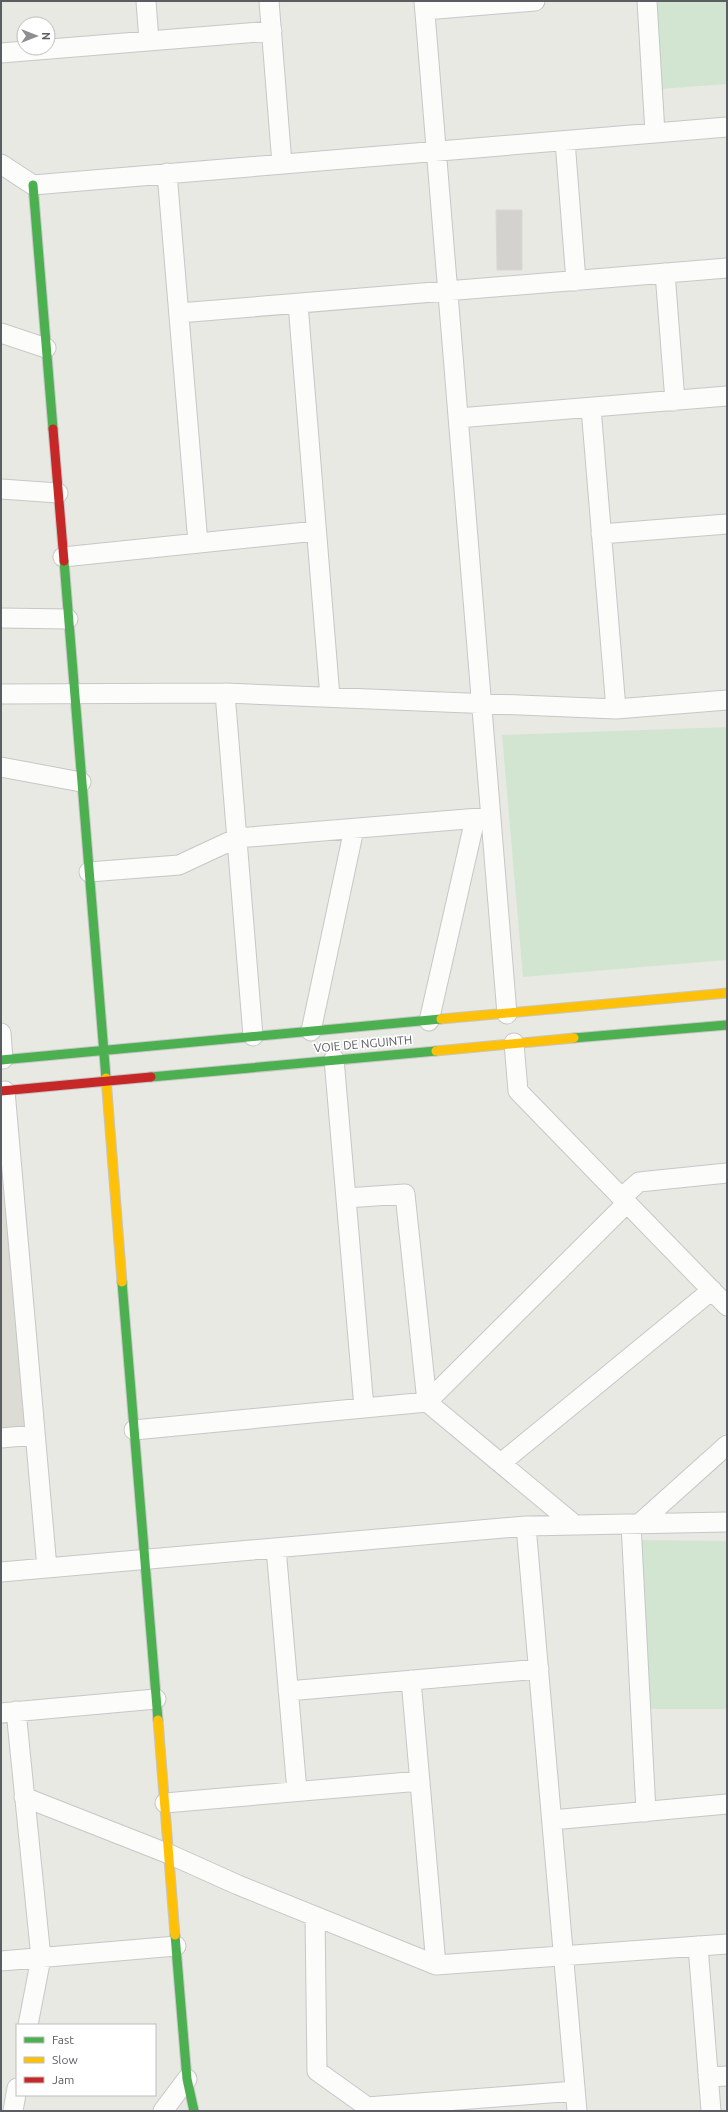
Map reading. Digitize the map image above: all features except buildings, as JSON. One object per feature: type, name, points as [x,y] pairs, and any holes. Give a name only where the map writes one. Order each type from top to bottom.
[{"type":"main road","points":[[33,185],[187,2079],[194,2111]]},
{"type":"main road","name":"VOIE DE NGUINTH","points":[[2,1060],[727,994]]},
{"type":"main road","name":"VOIE DE NGUINTH","points":[[3,1091],[334,1059],[727,1025]]},
{"type":"street","points":[[146,1],[149,41]]},
{"type":"street","points":[[269,1],[282,164]]},
{"type":"street","points":[[507,1014],[483,818],[482,704],[425,6],[535,1]]},
{"type":"street","points":[[647,1],[655,133]]},
{"type":"street","points":[[1,53],[272,31]]},
{"type":"street","points":[[1,164],[33,185],[727,127]]},
{"type":"street","points":[[565,141],[576,281]]},
{"type":"street","points":[[167,173],[198,543]]},
{"type":"street","points":[[179,314],[727,268]]},
{"type":"street","points":[[665,274],[675,401]]},
{"type":"street","points":[[298,304],[330,697]]},
{"type":"street","points":[[1,333],[46,348]]},
{"type":"street","points":[[458,418],[727,396]]},
{"type":"street","points":[[591,408],[616,709]]},
{"type":"street","points":[[1,489],[58,493]]},
{"type":"street","points":[[601,534],[727,524]]},
{"type":"street","points":[[63,557],[316,531]]},
{"type":"street","points":[[1,618],[68,619]]},
{"type":"street","points":[[225,693],[253,1036]]},
{"type":"street","points":[[1,694],[225,693],[616,709],[727,700]]},
{"type":"street","points":[[1,767],[81,782]]},
{"type":"street","points":[[89,872],[179,865],[237,838],[483,818]]},
{"type":"street","points":[[429,1021],[483,818]]},
{"type":"street","points":[[310,1031],[354,829]]},
{"type":"street","points":[[1,1033],[2,1060]]},
{"type":"street","points":[[514,1043],[518,1091],[727,1306]]},
{"type":"street","points":[[334,1059],[364,1408]]},
{"type":"street","points":[[3,1091],[36,1435],[47,1568]]},
{"type":"street","points":[[134,1430],[427,1402],[625,1200],[639,1182],[727,1173]]},
{"type":"street","points":[[346,1198],[405,1194],[427,1402],[575,1525]]},
{"type":"street","points":[[501,1464],[712,1290]]},
{"type":"street","points":[[1,1438],[36,1435]]},
{"type":"street","points":[[636,1524],[727,1446]]},
{"type":"street","points":[[1,1572],[526,1526],[727,1522]]},
{"type":"street","points":[[636,1524],[646,1812]]},
{"type":"street","points":[[526,1526],[577,2111]]},
{"type":"street","points":[[276,1548],[297,1791]]},
{"type":"street","points":[[288,1691],[539,1669]]},
{"type":"street","points":[[411,1680],[436,1965]]},
{"type":"street","points":[[28,2024],[41,1958],[24,1797],[8,1712],[156,1699]]},
{"type":"street","points":[[165,1803],[420,1781]]},
{"type":"street","points":[[24,1797],[169,1854],[315,1916],[436,1965],[727,1944]]},
{"type":"street","points":[[552,1820],[727,1804]]},
{"type":"street","points":[[315,1916],[317,2071],[370,2109],[575,2091]]},
{"type":"street","points":[[1,1961],[176,1946]]},
{"type":"street","points":[[698,1946],[711,2111]]},
{"type":"street","points":[[708,2077],[727,2076]]},
{"type":"street","points":[[163,2111],[187,2079]]},
{"type":"street","points":[[13,2111],[16,2094]]},
{"type":"shaded area","points":[[1,1168],[28,1429],[1,1431]]},
{"type":"green space","points":[[654,1],[727,1],[727,84],[660,89]]},
{"type":"green space","points":[[727,727],[727,960],[523,977],[502,735]]},
{"type":"green space","points":[[640,1540],[727,1541],[727,1709],[648,1709]]},
{"type":"traffic: fast","points":[[33,185],[53,429]]},
{"type":"traffic: fast","points":[[64,561],[106,1078]]},
{"type":"traffic: fast","points":[[1,1060],[441,1019]]},
{"type":"traffic: fast","points":[[574,1038],[727,1025]]},
{"type":"traffic: fast","points":[[151,1077],[436,1051]]},
{"type":"traffic: fast","points":[[122,1282],[158,1720]]},
{"type":"traffic: fast","points":[[175,1935],[187,2079],[194,2111]]},
{"type":"traffic: slow","points":[[441,1019],[727,993]]},
{"type":"traffic: slow","points":[[436,1051],[574,1038]]},
{"type":"traffic: slow","points":[[106,1078],[122,1282]]},
{"type":"traffic: slow","points":[[158,1720],[175,1935]]},
{"type":"traffic: jam","points":[[53,429],[64,561]]},
{"type":"traffic: jam","points":[[1,1091],[151,1077]]}]
